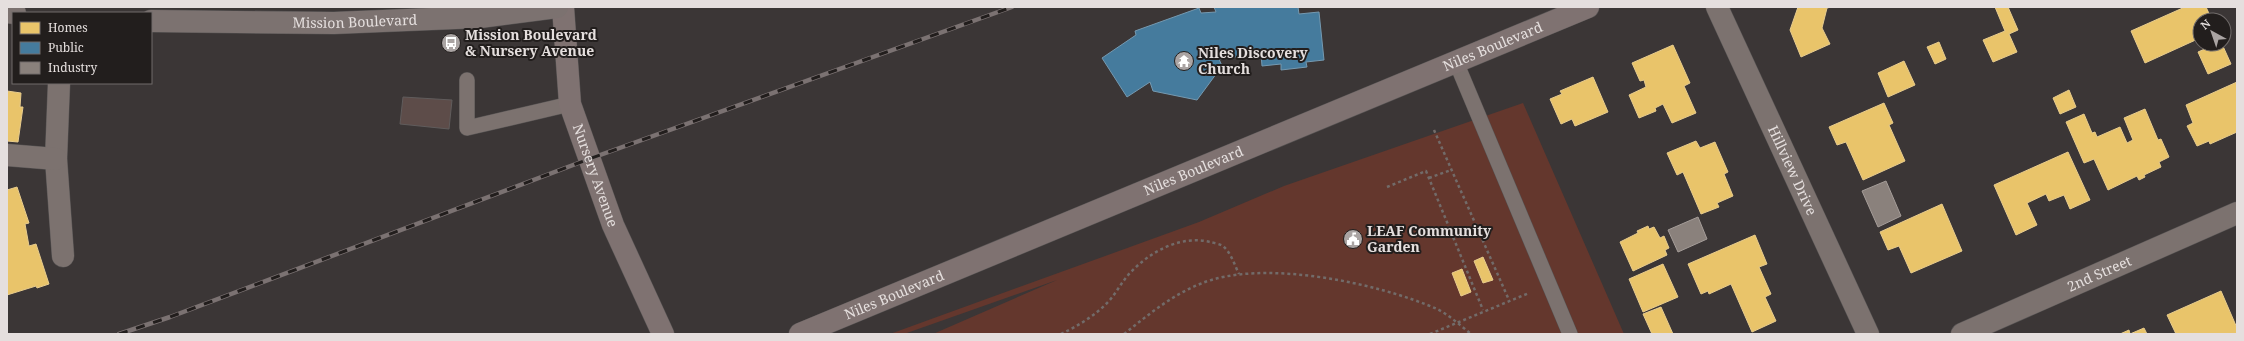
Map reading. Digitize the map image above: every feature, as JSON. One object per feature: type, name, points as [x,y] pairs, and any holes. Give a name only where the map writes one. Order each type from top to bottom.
[{"type":"main road","name":"Mission Boulevard","points":[[152,21],[334,23],[480,17],[557,7]]},
{"type":"main road","name":"Nursery Avenue","points":[[563,7],[570,104],[613,225],[663,334]]},
{"type":"main road","name":"Niles Boulevard","points":[[800,334],[1588,7]]},
{"type":"street","name":"Hillview Drive","points":[[1717,7],[1868,334]]},
{"type":"street","points":[[59,84],[56,159],[63,256]]},
{"type":"street","points":[[7,154],[56,159]]},
{"type":"street","name":"2nd Street","points":[[1962,334],[2237,212]]},
{"type":"lane","points":[[1456,62],[1570,334]]},
{"type":"lane","points":[[467,80],[467,128],[570,104]]},
{"type":"path","points":[[1434,130],[1509,300]]},
{"type":"path","points":[[1429,178],[1451,170]]},
{"type":"path","points":[[1387,187],[1426,171],[1483,310]]},
{"type":"path","points":[[1061,334],[1076,327],[1096,313],[1109,301],[1130,273],[1151,255],[1167,246],[1199,239],[1218,244],[1224,247],[1239,274]]},
{"type":"path","points":[[1124,334],[1169,300],[1201,284],[1239,274],[1299,275],[1370,287],[1438,310],[1471,334]]},
{"type":"path","points":[[1430,334],[1483,310],[1529,293]]},
{"type":"shaded area","points":[[1523,103],[1624,334],[933,334],[1057,280],[904,334],[890,334],[1199,222],[1284,186]]},
{"type":"building: Homes","points":[[1798,7],[1831,7],[1827,8],[1822,28],[1830,44],[1801,57],[1790,30]]},
{"type":"building: Homes","points":[[1995,7],[2008,7],[2018,30],[2009,34],[2017,52],[1993,62],[1983,40],[2005,31]]},
{"type":"building: Homes","points":[[2185,7],[2206,7],[2208,12],[2192,12],[2192,42],[2145,63],[2131,31]]},
{"type":"building: Homes","points":[[1939,42],[1946,59],[1935,64],[1927,47]]},
{"type":"building: Homes","points":[[1673,45],[1690,83],[1684,86],[1696,113],[1672,123],[1663,104],[1655,108],[1656,111],[1639,118],[1629,95],[1646,87],[1644,80],[1640,81],[1632,63]]},
{"type":"building: Homes","points":[[2198,52],[2226,52],[2231,64],[2208,74]]},
{"type":"building: Homes","points":[[1904,61],[1915,85],[1888,97],[1878,73]]},
{"type":"building: Homes","points":[[1593,77],[1608,112],[1575,126],[1572,119],[1561,124],[1550,99],[1562,94],[1560,91]]},
{"type":"building: Homes","points":[[2237,82],[2237,132],[2210,144],[2209,141],[2197,146],[2187,126],[2193,123],[2186,105]]},
{"type":"building: Homes","points":[[2069,90],[2076,107],[2060,114],[2053,98]]},
{"type":"building: Homes","points":[[7,91],[21,93],[20,107],[23,107],[18,142],[7,141]]},
{"type":"building: Homes","points":[[1884,103],[1893,123],[1889,125],[1905,161],[1863,180],[1846,142],[1837,145],[1829,127]]},
{"type":"building: Homes","points":[[2145,109],[2158,140],[2161,139],[2169,157],[2159,162],[2161,167],[2144,175],[2145,177],[2139,180],[2137,176],[2108,190],[2094,159],[2084,163],[2066,122],[2084,114],[2092,133],[2095,132],[2097,137],[2120,127],[2127,143],[2133,140],[2124,118]]},
{"type":"building: Homes","points":[[1696,141],[1700,148],[1715,142],[1728,172],[1724,174],[1733,196],[1717,203],[1719,207],[1701,214],[1683,172],[1677,175],[1667,153]]},
{"type":"building: Homes","points":[[2068,152],[2090,200],[2070,209],[2064,195],[2049,201],[2046,194],[2027,203],[2037,225],[2016,235],[1994,185]]},
{"type":"building: Homes","points":[[17,187],[29,223],[25,224],[29,246],[36,244],[49,284],[37,288],[36,286],[7,295],[7,190]]},
{"type":"building: Homes","points":[[1942,204],[1962,251],[1911,273],[1899,246],[1888,250],[1880,232]]},
{"type":"building: Homes","points":[[1648,226],[1649,229],[1654,227],[1660,238],[1664,236],[1669,248],[1665,250],[1667,255],[1633,271],[1620,242]]},
{"type":"building: Homes","points":[[1755,235],[1767,264],[1759,267],[1771,294],[1765,297],[1776,321],[1752,332],[1731,284],[1709,294],[1708,291],[1701,294],[1688,264]]},
{"type":"building: Homes","points":[[1483,257],[1493,280],[1483,283],[1474,261]]},
{"type":"building: Homes","points":[[1663,264],[1678,297],[1643,312],[1629,279]]},
{"type":"building: Homes","points":[[1462,269],[1471,292],[1461,296],[1452,273]]},
{"type":"building: Homes","points":[[2221,291],[2237,328],[2237,334],[2176,334],[2167,315]]},
{"type":"building: Homes","points":[[1661,307],[1673,334],[1652,334],[1643,314]]},
{"type":"building: Homes","points":[[2144,328],[2147,334],[2130,334]]},
{"type":"building: Homes","points":[[2129,330],[2130,334],[2120,334]]},
{"type":"building: Public","points":[[1214,7],[1298,7],[1299,14],[1319,12],[1324,60],[1306,62],[1307,67],[1281,70],[1281,64],[1262,66],[1261,54],[1219,59],[1222,66],[1197,100],[1153,91],[1150,82],[1127,97],[1102,58],[1136,35],[1135,31],[1199,8],[1201,13],[1216,12]]},
{"type":"building: Industry","points":[[1886,181],[1901,216],[1878,227],[1862,191]]},
{"type":"building: Industry","points":[[1698,217],[1707,239],[1678,252],[1668,230]]},
{"type":"building: Other","points":[[403,97],[452,100],[449,129],[400,124]]},
{"type":"railway","points":[[119,334],[170,317],[589,159],[1012,7]]},
{"type":"place","name":"Mission Boulevard & Nursery Avenue","points":[[451,43]]},
{"type":"place","name":"Niles Discovery Church","points":[[1184,61]]},
{"type":"place","name":"LEAF Community Garden","points":[[1353,239]]}]
